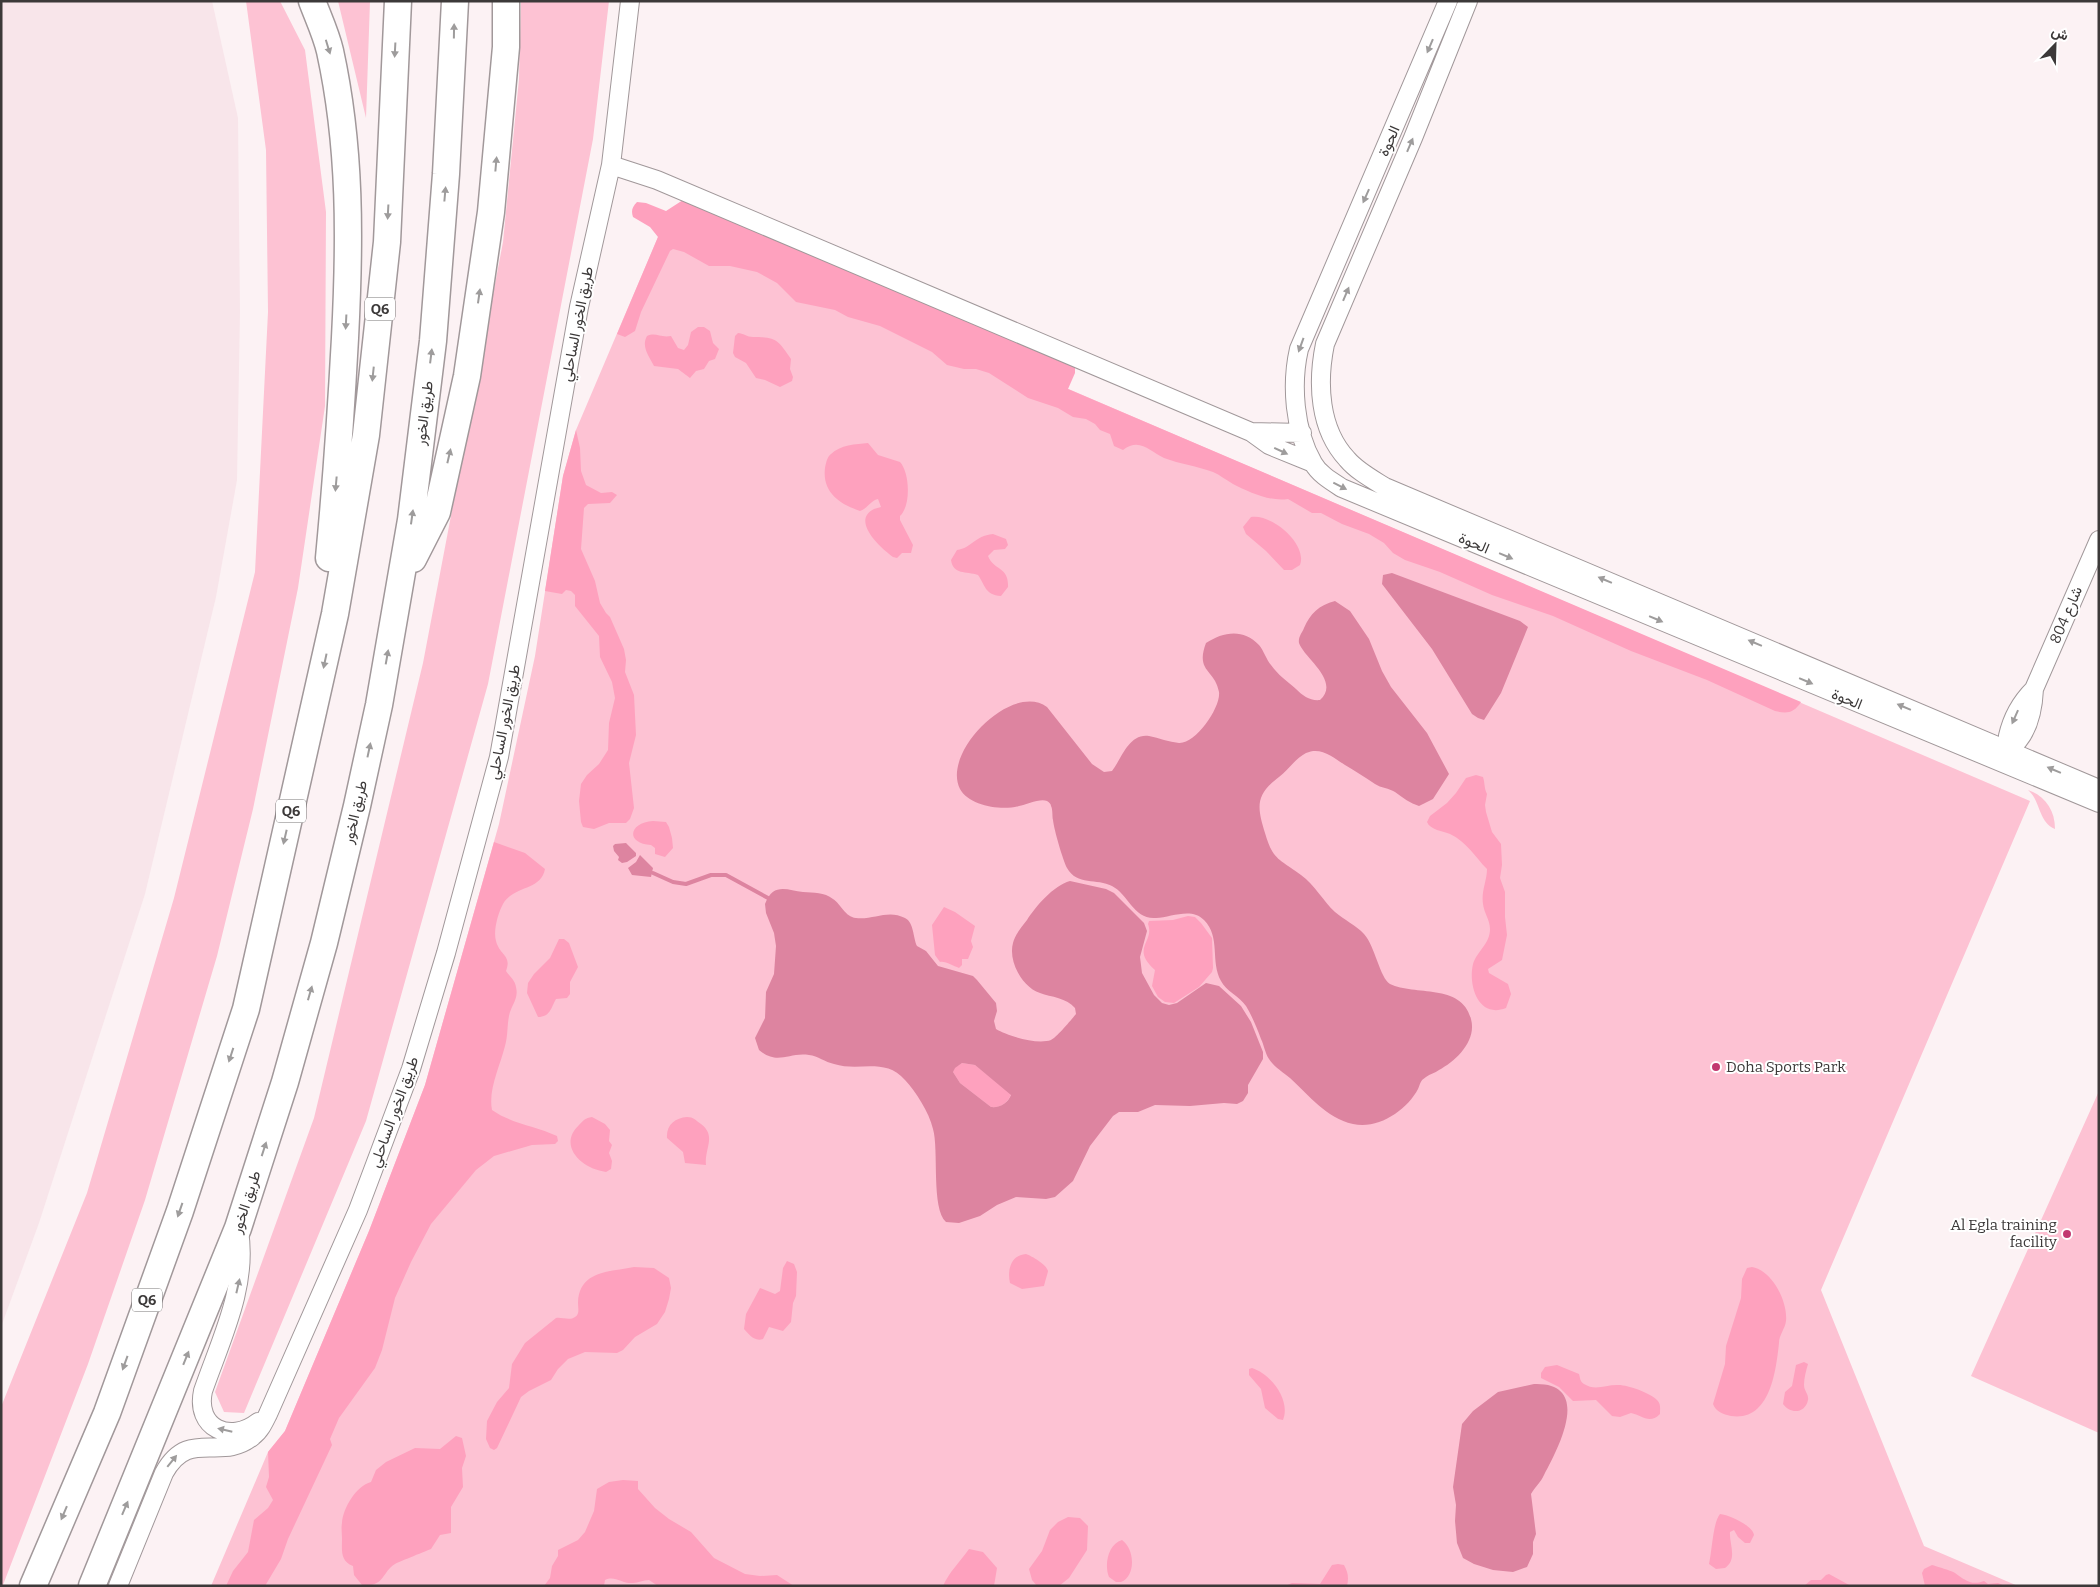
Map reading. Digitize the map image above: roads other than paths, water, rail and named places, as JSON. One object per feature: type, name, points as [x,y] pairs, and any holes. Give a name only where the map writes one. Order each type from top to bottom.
[{"type":"highway","points":[[312,1],[330,50],[346,144],[349,221],[339,450],[327,574],[335,614]]},
{"type":"highway","name":"Q6","points":[[33,1586],[110,1404],[180,1211],[246,1009],[335,614],[366,435],[387,242],[398,1]]},
{"type":"highway","name":"طريق الخور","points":[[92,1586],[238,1228],[285,1082],[324,943],[375,723],[412,520],[433,341],[446,174],[454,1]]},
{"type":"highway","points":[[401,582],[437,512],[467,376],[491,212],[506,47],[506,1]]},
{"type":"street","name":"طريق الخور الساحلي","points":[[118,1586],[164,1472],[173,1459],[189,1448],[205,1446],[223,1448],[239,1445],[257,1432],[268,1414],[358,1210],[411,1070],[446,953],[500,757],[579,307],[611,166],[630,1]]},
{"type":"street","name":"الحوة","points":[[1448,1],[1299,349],[1294,371],[1294,393],[1302,433],[1313,464],[1329,480],[1342,488],[2005,756],[2099,789]]},
{"type":"street","name":"الحوة","points":[[1468,1],[1413,138],[1325,344],[1321,363],[1322,401],[1331,436],[1348,461],[1385,487],[2005,756],[2099,803]]},
{"type":"street","points":[[611,166],[657,180],[1251,432],[1269,445],[1313,464]]},
{"type":"street","points":[[1251,432],[1302,433]]},
{"type":"street","name":"شارع 804","points":[[2005,756],[2008,736],[2015,715],[2023,701],[2034,690],[2099,540]]},
{"type":"street","points":[[238,1228],[242,1258],[239,1283],[203,1390],[202,1404],[206,1419],[210,1424],[228,1432],[241,1431],[255,1425],[268,1414]]},
{"type":"waterway","points":[[653,873],[673,882],[686,884],[711,875],[726,875],[768,898]]},
{"type":"place","name":"Doha Sports Park","points":[[1716,1067]]},
{"type":"place","name":"Al Egla training facility","points":[[2067,1234]]}]
